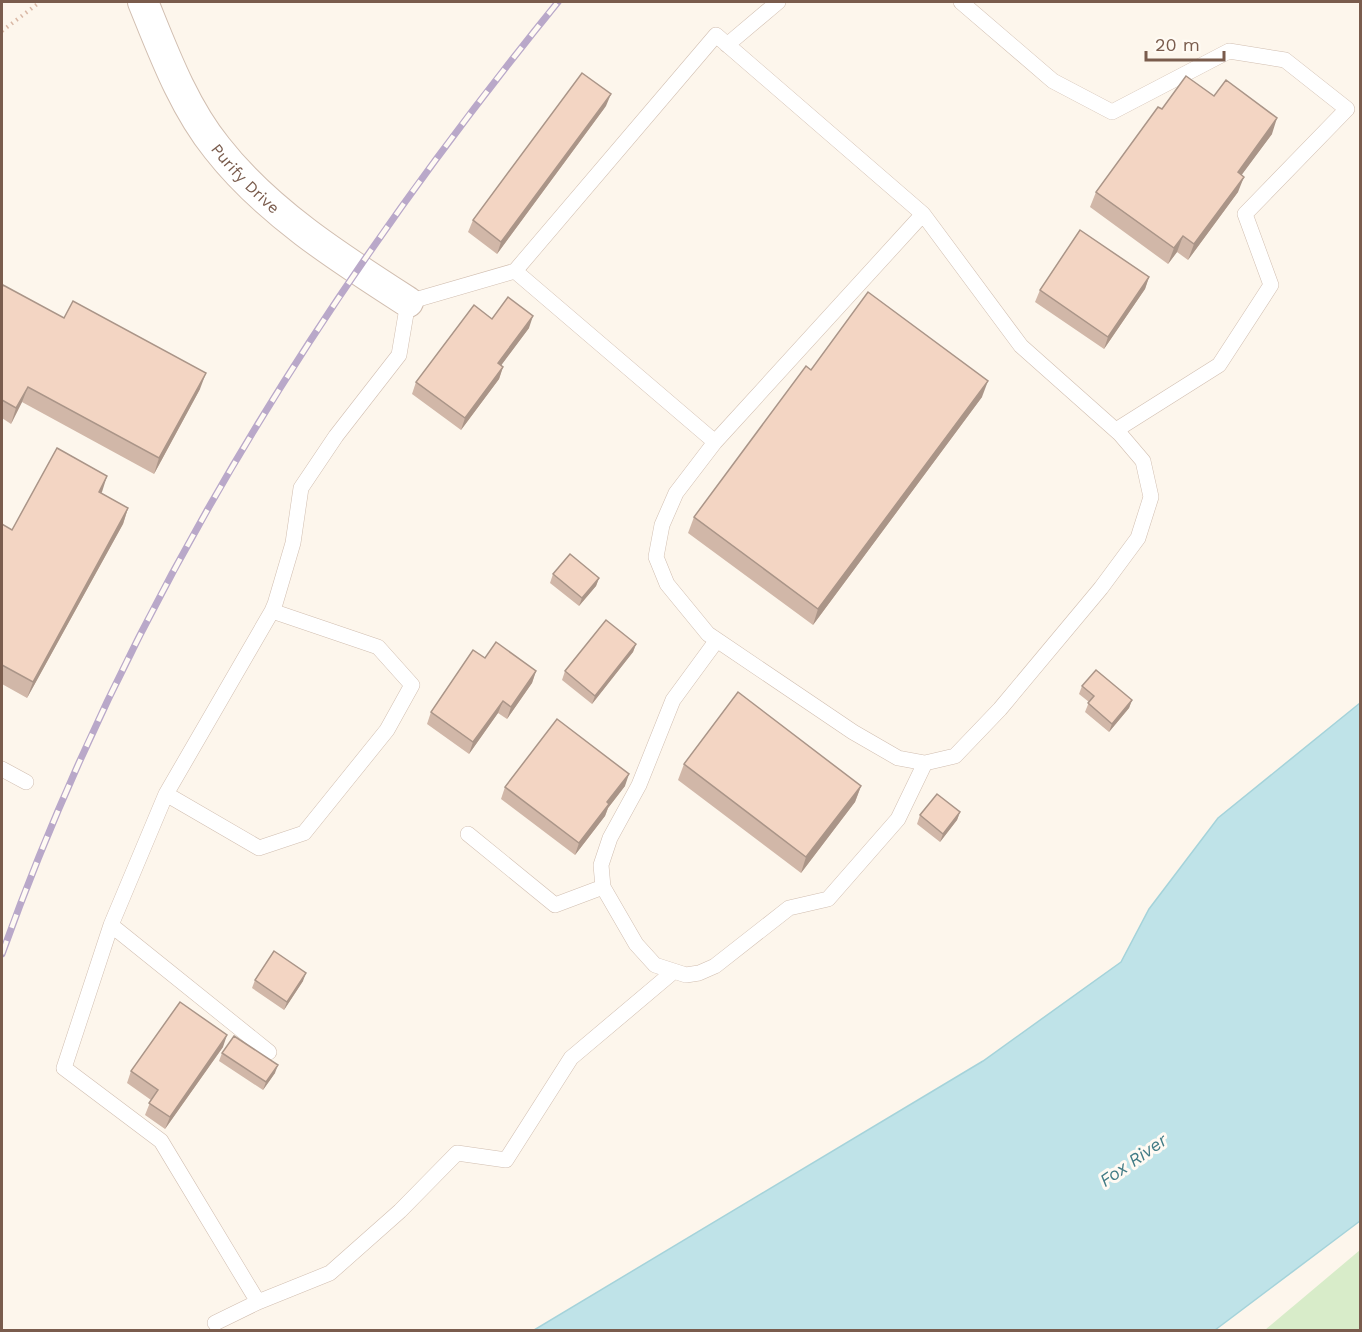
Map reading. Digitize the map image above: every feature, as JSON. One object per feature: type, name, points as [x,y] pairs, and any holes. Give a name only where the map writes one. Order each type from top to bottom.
[{"type":"street","name":"Purify Drive","points":[[143,2],[179,86],[216,147],[268,201],[358,269],[408,302]]},
{"type":"lane","points":[[728,45],[778,2]]},
{"type":"lane","points":[[961,2],[1053,81],[1112,112],[1229,51],[1285,60],[1347,110],[1245,214],[1270,285],[1219,365],[1116,430]]},
{"type":"lane","points":[[258,1302],[161,1141],[64,1068],[111,925],[166,794],[272,611],[293,543],[301,488],[336,436],[399,355],[408,302],[515,271],[716,35],[923,214],[1021,346],[1116,430],[1143,461],[1151,497],[1138,538],[1101,588],[1000,709],[955,756],[926,763],[898,758],[853,732],[708,634],[667,584],[656,556],[662,525],[676,493],[715,442],[923,214]]},
{"type":"lane","points":[[515,271],[715,442]]},
{"type":"lane","points":[[166,794],[259,848],[304,833],[387,730],[411,685],[378,647],[272,611]]},
{"type":"lane","points":[[717,640],[673,700],[639,785],[610,838],[601,866],[603,887],[636,944],[656,965],[673,972],[699,973],[715,966],[789,908],[828,899],[898,819],[926,763]]},
{"type":"lane","points":[[2,769],[26,782]]},
{"type":"lane","points":[[468,834],[555,905],[603,887]]},
{"type":"lane","points":[[111,925],[269,1052]]},
{"type":"lane","points":[[215,1323],[258,1302],[330,1273],[400,1210],[457,1153],[506,1160],[571,1058],[673,972]]},
{"type":"path","points":[[2,31],[40,2]]},
{"type":"green space","points":[[1360,1250],[1360,1330],[1265,1330]]},
{"type":"water","name":"Fox River","points":[[1360,703],[1360,1221],[1215,1330],[534,1330],[983,1061],[1121,962],[1149,909],[1218,818]]},
{"type":"building","points":[[582,73],[611,94],[501,242],[473,220]]},
{"type":"building","points":[[1186,76],[1214,96],[1226,80],[1277,118],[1238,172],[1244,177],[1194,244],[1183,236],[1174,248],[1096,192],[1158,107],[1162,109]]},
{"type":"building","points":[[1080,230],[1149,277],[1108,337],[1040,290]]},
{"type":"building","points":[[3,285],[64,318],[73,301],[206,373],[159,458],[28,387],[16,408],[2,400]]},
{"type":"building","points":[[868,292],[988,381],[818,609],[694,517],[806,366],[811,370]]},
{"type":"building","points":[[508,297],[533,316],[498,363],[503,367],[465,418],[416,382],[474,305],[492,319]]},
{"type":"building","points":[[57,448],[107,476],[99,492],[128,508],[33,682],[2,665],[2,524],[12,530]]},
{"type":"building","points":[[570,554],[599,578],[582,598],[553,574]]},
{"type":"building","points":[[606,620],[636,644],[595,696],[565,671]]},
{"type":"building","points":[[496,642],[536,671],[511,707],[503,701],[473,742],[431,712],[473,650],[485,658]]},
{"type":"building","points":[[1096,670],[1132,700],[1112,724],[1088,703],[1094,696],[1082,686]]},
{"type":"building","points":[[738,692],[861,786],[806,857],[684,764]]},
{"type":"building","points":[[557,719],[629,774],[579,843],[505,787]]},
{"type":"building","points":[[937,794],[960,812],[943,834],[920,815]]},
{"type":"building","points":[[274,951],[306,973],[287,1002],[255,980]]},
{"type":"building","points":[[180,1002],[227,1035],[170,1117],[149,1103],[158,1090],[131,1071]]},
{"type":"building","points":[[234,1036],[278,1065],[266,1082],[222,1053]]},
{"type":"railway","points":[[2,954],[52,825],[109,699],[171,575],[240,455],[313,337],[391,222],[473,110],[558,2]]}]
